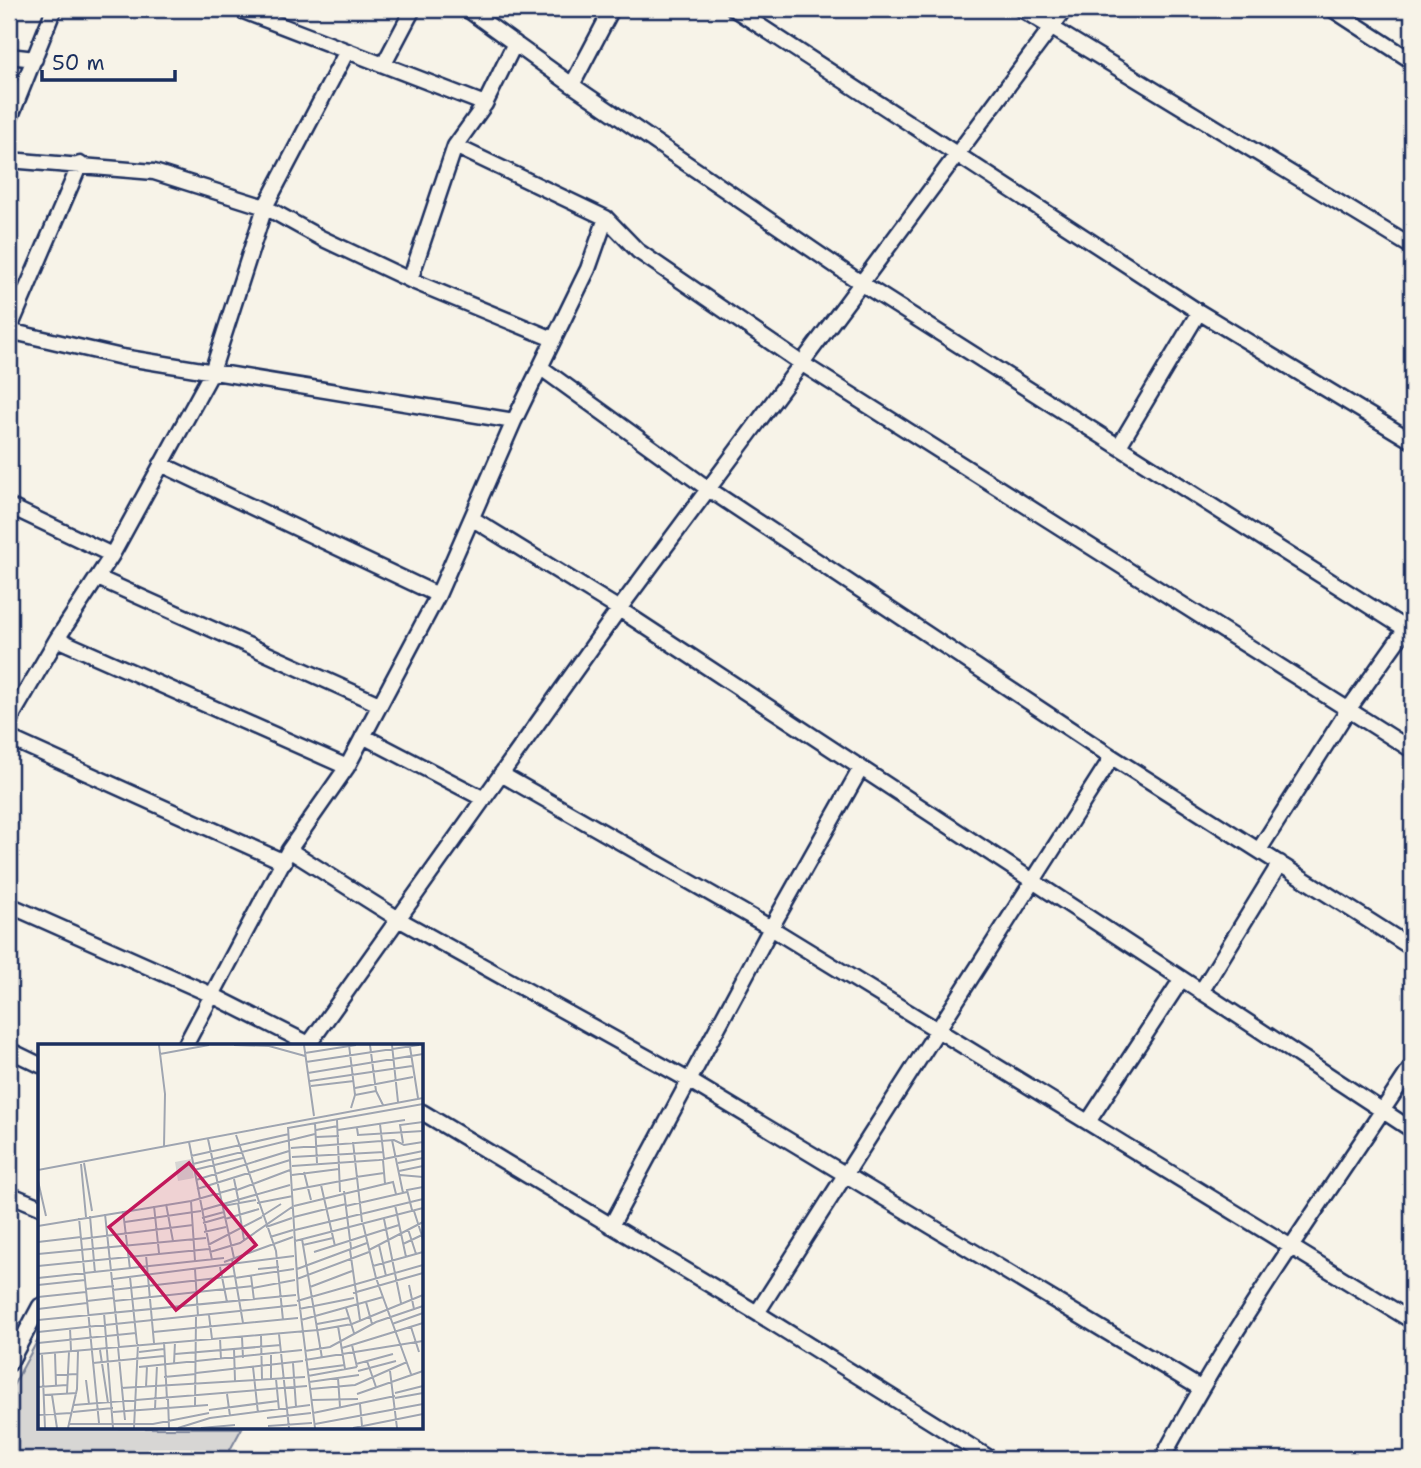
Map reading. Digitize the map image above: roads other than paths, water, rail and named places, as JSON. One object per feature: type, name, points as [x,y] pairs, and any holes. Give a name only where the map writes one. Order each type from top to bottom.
[{"type":"street","points":[[9,121],[54,9]]},
{"type":"street","points":[[238,9],[485,104]]},
{"type":"street","points":[[384,64],[413,9]]},
{"type":"street","points":[[467,9],[572,85],[860,282],[1410,627],[1349,710],[1259,850]]},
{"type":"street","points":[[572,85],[612,9]]},
{"type":"street","points":[[734,9],[1199,313],[1412,441]]},
{"type":"street","points":[[1021,9],[1053,26],[1412,247]]},
{"type":"street","points":[[312,1044],[619,609],[1065,9]]},
{"type":"street","points":[[1332,9],[1412,61]]},
{"type":"street","points":[[410,280],[455,146],[485,104],[515,43]]},
{"type":"street","points":[[11,714],[112,555],[212,372],[265,206],[347,51]]},
{"type":"street","points":[[9,56],[36,59]]},
{"type":"street","points":[[455,146],[606,218],[639,251],[801,363],[1412,750]]},
{"type":"street","points":[[9,160],[154,172],[265,206],[321,238],[410,280],[553,338]]},
{"type":"street","points":[[80,164],[9,331],[71,347],[514,421]]},
{"type":"street","points":[[186,1044],[286,856],[347,767],[438,595],[514,421],[588,269],[606,218]]},
{"type":"street","points":[[1119,446],[1199,313]]},
{"type":"street","points":[[540,367],[708,488],[1112,757],[1412,948]]},
{"type":"street","points":[[161,464],[438,595]]},
{"type":"street","points":[[9,506],[112,555]]},
{"type":"street","points":[[473,519],[619,609],[1412,1129]]},
{"type":"street","points":[[98,578],[379,704]]},
{"type":"street","points":[[57,639],[347,767]]},
{"type":"street","points":[[363,736],[484,799]]},
{"type":"street","points":[[9,738],[286,856],[690,1081],[1199,1388]]},
{"type":"street","points":[[757,1313],[936,1028],[1112,757]]},
{"type":"street","points":[[611,1226],[771,928],[861,768]]},
{"type":"street","points":[[501,774],[771,928],[1291,1244],[1412,1321]]},
{"type":"street","points":[[1201,992],[1280,863]]},
{"type":"street","points":[[9,905],[212,995],[309,1044]]},
{"type":"street","points":[[1088,1122],[1181,980]]},
{"type":"street","points":[[9,1050],[38,1064]]},
{"type":"street","points":[[1162,1459],[1199,1388],[1291,1244],[1412,1066]]},
{"type":"street","points":[[424,1113],[757,1313],[991,1459]]},
{"type":"street","points":[[9,1194],[38,1206]]},
{"type":"street","points":[[11,1356],[38,1309]]}]
